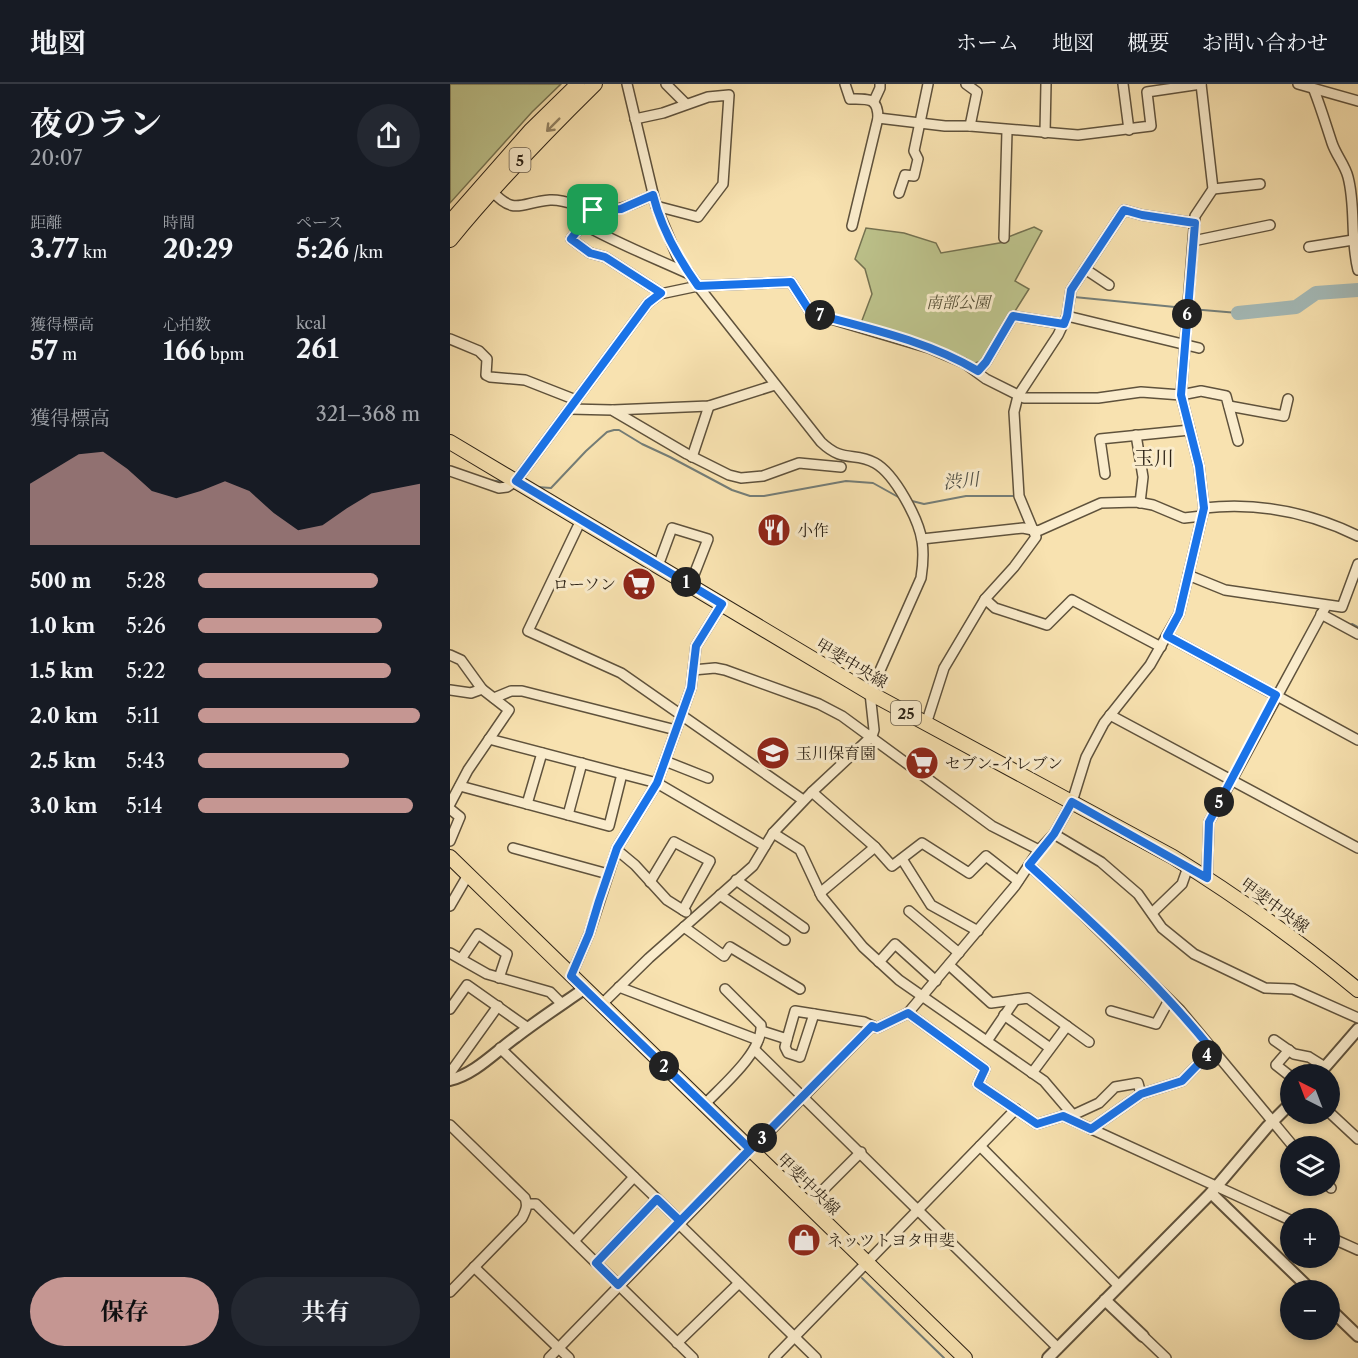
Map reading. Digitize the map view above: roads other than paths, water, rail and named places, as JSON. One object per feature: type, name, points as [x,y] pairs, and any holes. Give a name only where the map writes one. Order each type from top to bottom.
[{"type":"main road","name":"5","points":[[450,222],[530,131],[578,84]]},
{"type":"main road","name":"5","points":[[450,240],[491,190],[552,125],[595,84]]},
{"type":"main road","name":"甲斐中央線","points":[[450,442],[870,693],[1207,878],[1282,929],[1358,990]]},
{"type":"main road","name":"甲斐中央線","points":[[450,857],[964,1358]]},
{"type":"street","points":[[601,1005],[753,866],[773,832],[803,800],[872,736],[874,730],[870,693],[921,578],[924,559],[922,538],[903,493],[890,475],[877,464],[840,456],[820,442],[677,256],[656,206],[627,84]]},
{"type":"street","points":[[666,84],[686,104]]},
{"type":"street","points":[[845,84],[850,99],[874,101],[878,108],[878,118],[852,226]]},
{"type":"street","points":[[874,101],[880,84]]},
{"type":"street","points":[[899,193],[905,175],[914,176],[918,159],[914,151],[928,84]]},
{"type":"street","points":[[966,84],[977,92],[970,126]]},
{"type":"street","points":[[1045,133],[1046,84]]},
{"type":"street","points":[[1123,84],[1129,130]]},
{"type":"street","points":[[814,1014],[800,1057],[788,1053],[785,1047],[795,1011],[814,1014],[864,1022],[877,1028],[908,1013],[1018,881],[1039,850],[1054,834],[1072,802],[1086,757],[1110,715],[1150,665],[1179,614],[1203,512],[1199,466],[1181,395],[1195,216],[1213,189],[1201,84],[1147,92],[1151,126],[1129,130],[1078,135],[945,126],[878,118]]},
{"type":"street","points":[[1298,84],[1358,101]]},
{"type":"street","points":[[1314,90],[1328,125],[1333,145],[1348,175],[1352,196],[1353,240],[1358,270]]},
{"type":"street","points":[[635,119],[663,113],[708,97],[729,95],[723,184],[698,217],[656,206]]},
{"type":"street","points":[[1004,238],[1007,130]]},
{"type":"street","points":[[1213,189],[1260,184]]},
{"type":"street","points":[[491,190],[502,203],[520,207],[550,200],[566,201],[593,210],[621,209],[653,195]]},
{"type":"street","points":[[593,210],[571,239],[590,253],[605,257],[661,293]]},
{"type":"street","points":[[926,724],[944,668],[985,599],[1036,537],[1019,496],[1014,412],[1018,396],[1065,320],[1071,290],[1124,210],[1195,223]]},
{"type":"street","points":[[583,224],[612,241],[640,251],[689,274]]},
{"type":"street","points":[[1193,241],[1270,225]]},
{"type":"street","points":[[1309,247],[1353,240]]},
{"type":"street","points":[[1085,269],[1108,285]]},
{"type":"street","points":[[450,471],[499,488],[507,487],[516,481],[648,303],[661,293],[698,286],[791,282],[811,313],[929,348],[964,363],[986,379],[1018,396],[1034,399],[1098,398],[1141,392],[1181,395],[1201,391],[1226,396],[1238,441]]},
{"type":"street","points":[[978,371],[986,362],[1013,316],[1065,320],[1199,348]]},
{"type":"street","points":[[450,339],[479,351],[488,359],[486,375],[490,378],[525,380],[576,400]]},
{"type":"street","points":[[570,409],[612,410],[709,406],[775,385]]},
{"type":"street","points":[[1229,406],[1284,416],[1288,399]]},
{"type":"street","points":[[692,457],[709,406]]},
{"type":"street","points":[[612,410],[692,457],[729,475],[741,478],[764,476],[799,463],[841,467]]},
{"type":"street","points":[[1105,474],[1100,439],[1190,430]]},
{"type":"street","points":[[1136,435],[1143,477],[1140,503]]},
{"type":"street","points":[[922,538],[1023,528],[1035,531],[1101,503],[1153,505],[1184,518],[1203,512],[1249,506],[1273,508],[1302,514],[1358,536]]},
{"type":"street","points":[[581,520],[528,631],[621,673],[803,800]]},
{"type":"street","points":[[658,566],[672,528],[708,539],[690,585]]},
{"type":"street","points":[[1188,575],[1225,590],[1324,610],[1342,607],[1358,567]]},
{"type":"street","points":[[985,599],[995,608],[1047,626],[1072,600],[1161,647]]},
{"type":"street","points":[[571,976],[589,934],[617,850],[657,783],[691,688],[696,646],[722,604]]},
{"type":"street","points":[[1324,610],[1358,634]]},
{"type":"street","points":[[1207,878],[1209,822],[1230,779],[1324,610]]},
{"type":"street","points":[[1167,636],[1358,740]]},
{"type":"street","points":[[450,655],[461,660],[482,689],[509,710],[468,770],[450,804]]},
{"type":"street","points":[[693,670],[715,668],[725,670],[819,704],[872,736],[992,826],[1039,850]]},
{"type":"street","points":[[450,690],[471,693],[482,689]]},
{"type":"street","points":[[494,698],[522,691],[676,730]]},
{"type":"street","points":[[1110,715],[1358,848]]},
{"type":"street","points":[[489,739],[657,783],[765,846]]},
{"type":"street","points":[[526,804],[542,753]]},
{"type":"street","points":[[665,761],[708,778]]},
{"type":"street","points":[[568,815],[582,764]]},
{"type":"street","points":[[460,786],[609,826],[622,774]]},
{"type":"street","points":[[812,792],[892,866],[922,843],[969,873],[986,856],[1018,881]]},
{"type":"street","points":[[450,809],[460,817],[450,841]]},
{"type":"street","points":[[773,832],[800,850],[820,893],[863,947],[899,980],[1044,1082],[1072,1117],[1091,1129],[1214,1190],[1280,1216]]},
{"type":"street","points":[[1054,834],[1101,862],[1138,894],[1172,938],[1207,962],[1265,988],[1293,989],[1358,1018]]},
{"type":"street","points":[[650,882],[674,842],[710,861],[683,910]]},
{"type":"street","points":[[820,893],[874,847]]},
{"type":"street","points":[[513,848],[608,874]]},
{"type":"street","points":[[617,850],[635,865],[667,900],[695,917]]},
{"type":"street","points":[[902,859],[933,906],[978,931]]},
{"type":"street","points":[[1029,865],[1169,1000],[1284,1136]]},
{"type":"street","points":[[1152,913],[1182,884],[1188,867]]},
{"type":"street","points":[[450,906],[468,875]]},
{"type":"street","points":[[736,880],[804,928]]},
{"type":"street","points":[[720,895],[785,940]]},
{"type":"street","points":[[921,921],[933,906]]},
{"type":"street","points":[[909,911],[959,953]]},
{"type":"street","points":[[684,927],[724,956],[730,947],[800,989]]},
{"type":"street","points":[[461,959],[478,934],[507,954],[499,978]]},
{"type":"street","points":[[879,962],[895,944],[936,981]]},
{"type":"street","points":[[450,953],[487,974],[550,992],[562,1004]]},
{"type":"street","points":[[949,965],[991,1003],[1028,998],[1089,1042]]},
{"type":"street","points":[[450,1009],[467,986],[528,1028]]},
{"type":"street","points":[[619,987],[760,1036],[787,1039]]},
{"type":"street","points":[[451,1077],[462,1077],[479,1066],[584,989]]},
{"type":"street","points":[[704,1105],[755,1050],[760,1036],[761,1025],[725,989]]},
{"type":"street","points":[[987,1041],[1015,1000]]},
{"type":"street","points":[[1112,1011],[1156,1024],[1169,1000]]},
{"type":"street","points":[[451,1077],[498,1006]]},
{"type":"street","points":[[908,1013],[985,1069],[978,1084],[1037,1124],[1063,1116],[1072,1117],[1099,1103],[1115,1087],[1138,1083],[1141,1094]]},
{"type":"street","points":[[1004,1015],[1050,1048]]},
{"type":"street","points":[[549,1358],[872,1026]]},
{"type":"street","points":[[1032,1073],[1067,1026]]},
{"type":"street","points":[[1328,1064],[1358,1029]]},
{"type":"street","points":[[1274,1040],[1294,1054],[1309,1057],[1316,1064]]},
{"type":"street","points":[[501,1048],[816,1358]]},
{"type":"street","points":[[755,1050],[1058,1348]]},
{"type":"street","points":[[1091,1129],[1141,1094],[1182,1081],[1212,1050]]},
{"type":"street","points":[[1280,1068],[1276,1065],[1288,1050]]},
{"type":"street","points":[[774,1358],[1016,1109]]},
{"type":"street","points":[[1048,1358],[1214,1190],[1280,1115]]},
{"type":"street","points":[[1340,1122],[1358,1139]]},
{"type":"street","points":[[450,1125],[525,1197],[527,1204],[522,1218],[450,1292]]},
{"type":"street","points":[[980,1146],[1119,1286]]},
{"type":"street","points":[[808,1205],[861,1152]]},
{"type":"street","points":[[574,1241],[634,1177]]},
{"type":"street","points":[[1214,1190],[1301,1280]]},
{"type":"street","points":[[596,1263],[657,1199]]},
{"type":"street","points":[[527,1204],[537,1204],[693,1358]]},
{"type":"street","points":[[1340,1242],[1358,1250]]},
{"type":"street","points":[[474,1267],[569,1358]]},
{"type":"street","points":[[678,1343],[740,1283]]},
{"type":"street","points":[[1105,1300],[1166,1358]]},
{"type":"street","points":[[1340,1319],[1358,1336]]},
{"type":"waterway","name":"渋川","points":[[1238,313],[1296,307],[1316,293],[1358,290]]},
{"type":"waterway","name":"渋川","points":[[1074,297],[1185,308]]},
{"type":"waterway","name":"渋川","points":[[1191,309],[1238,313]]},
{"type":"waterway","name":"渋川","points":[[1017,390],[1027,375]]},
{"type":"waterway","name":"渋川","points":[[1011,410],[1014,395]]},
{"type":"waterway","name":"渋川","points":[[537,487],[551,488],[607,432],[619,430],[732,490],[750,496],[764,496],[846,481],[873,483],[900,498]]},
{"type":"waterway","name":"渋川","points":[[487,480],[505,482]]},
{"type":"waterway","name":"渋川","points":[[908,500],[924,504],[966,496],[1015,496]]},
{"type":"waterway","points":[[1352,624],[1358,627]]},
{"type":"waterway","points":[[862,1278],[944,1358]]},
{"type":"place","name":"小作","points":[[774,530]]},
{"type":"place","name":"ローソン","points":[[639,584]]},
{"type":"place","name":"玉川保育園","points":[[773,753]]},
{"type":"place","name":"セブン-イレブン","points":[[922,763]]},
{"type":"place","name":"ネッツトヨタ甲斐","points":[[804,1240]]},
{"type":"district","name":"玉川","points":[[1154,458]]},
{"type":"park label","name":"南部公園","points":[[958,302]]}]
